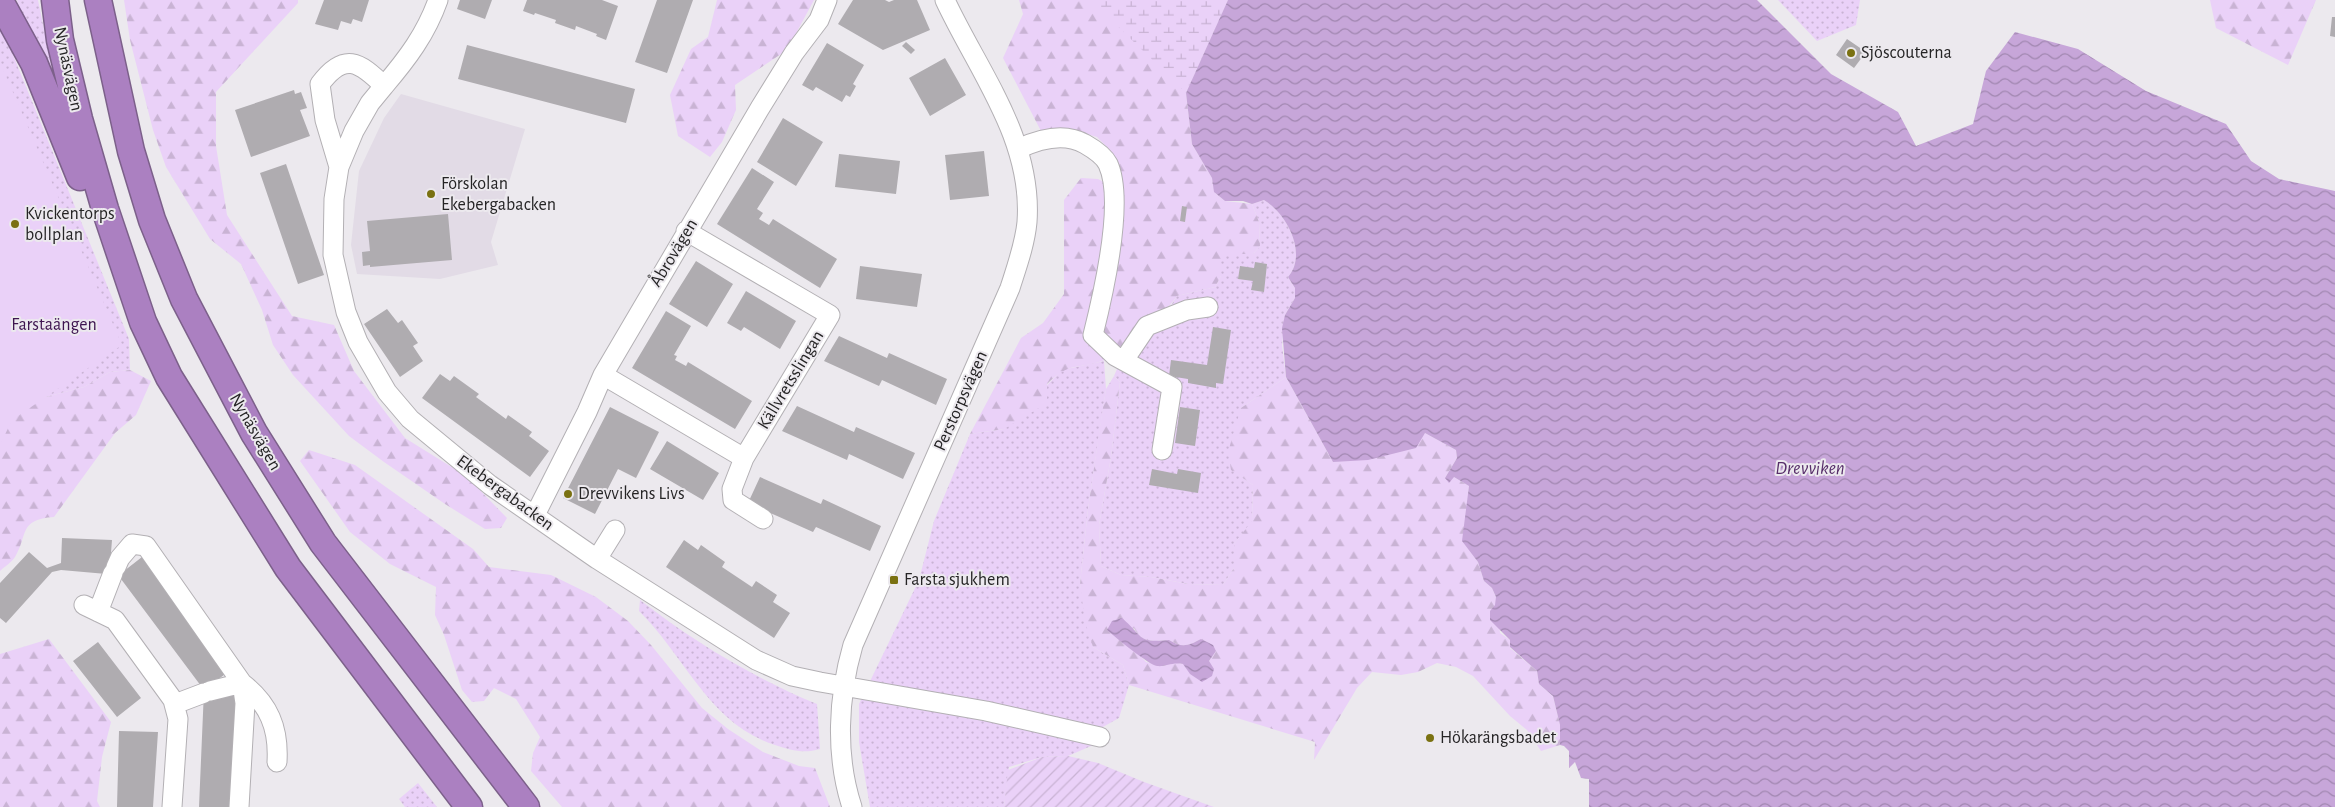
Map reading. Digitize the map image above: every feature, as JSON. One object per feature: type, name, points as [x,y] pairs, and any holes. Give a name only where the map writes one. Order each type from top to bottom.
[{"type":"highway","name":"Nynäsvägen","points":[[55,0],[60,40],[78,119],[105,209],[143,322],[170,377],[288,568],[469,807]]},
{"type":"highway","name":"Nynäsvägen","points":[[98,0],[131,150],[152,220],[184,299],[254,433],[323,543],[526,807]]},
{"type":"highway","points":[[3,3],[34,63],[82,182],[107,252],[143,322]]},
{"type":"street","name":"Ekebergabacken","points":[[438,0],[424,34],[413,52],[370,103],[354,131],[339,167],[334,199],[333,256],[346,312],[358,342],[387,392],[410,419],[490,485],[597,559],[756,660],[792,676],[844,687],[986,710],[1100,737]]},
{"type":"street","name":"Åbrovägen","points":[[536,515],[588,412],[603,375],[686,231],[715,188],[794,53],[819,20],[827,0]]},
{"type":"street","name":"Perstorpsvägen","points":[[852,807],[843,763],[840,718],[853,645],[983,352],[1016,271],[1027,223],[1028,203],[1018,149],[1003,111],[945,0]]},
{"type":"street","name":"Ekebergabacken","points":[[339,167],[326,120],[320,84],[332,69],[345,63],[360,66],[384,86]]},
{"type":"street","points":[[1018,149],[1047,138],[1078,140],[1093,148],[1107,163],[1113,188],[1112,224],[1102,297],[1093,335],[1115,356],[1172,387],[1162,450]]},
{"type":"street","name":"Källvretsslingan","points":[[686,231],[830,315],[744,458],[732,489],[733,500],[763,519]]},
{"type":"street","points":[[1124,360],[1147,326],[1186,310],[1208,307]]},
{"type":"street","points":[[603,375],[744,458]]},
{"type":"street","points":[[597,559],[615,530]]},
{"type":"street","points":[[172,807],[178,719],[175,704],[115,620],[91,609],[120,558],[132,544],[146,546],[242,683],[258,696],[275,727],[278,743],[277,762]]},
{"type":"street","points":[[175,704],[207,692],[242,683]]},
{"type":"street","points":[[239,807],[244,703],[242,683]]},
{"type":"shaded area","name":"Förskolan Ekebergabacken","points":[[401,94],[525,129],[491,242],[498,265],[440,279],[357,274],[351,245],[359,171],[384,118]]},
{"type":"green space","points":[[17,0],[38,0],[54,78],[20,13]]},
{"type":"green space","points":[[124,0],[298,0],[298,3],[216,92],[216,146],[227,215],[292,316],[334,325],[354,371],[405,438],[466,476],[507,518],[501,528],[485,529],[384,462],[349,436],[293,375],[273,345],[262,310],[241,264],[210,239],[166,167],[153,130],[130,40]]},
{"type":"green space","points":[[717,0],[814,0],[787,50],[735,85],[736,110],[722,142],[710,157],[678,136],[670,95],[691,49],[708,37]]},
{"type":"green space","points":[[1019,0],[1228,0],[1186,93],[1192,144],[1212,178],[1215,193],[1225,201],[1252,204],[1259,222],[1260,246],[1253,254],[1221,254],[1221,276],[1215,287],[1177,296],[1164,312],[1109,358],[1093,364],[1073,367],[1062,372],[1047,384],[1047,403],[1004,429],[970,434],[1021,338],[1043,323],[1064,294],[1064,200],[1081,178],[1098,179],[1117,189],[1119,173],[1109,149],[1097,137],[1077,131],[1041,131],[1003,58],[1023,14]]},
{"type":"green space","points":[[1091,0],[1228,0],[1186,93]]},
{"type":"green space","points":[[1778,0],[1860,0],[1856,25],[1817,41]]},
{"type":"green space","points":[[2210,0],[2316,0],[2288,65],[2216,28]]},
{"type":"green space","name":"Farstaängen","points":[[0,23],[129,339],[130,370],[110,372],[84,387],[0,409]]},
{"type":"green space","name":"Farstaängen","points":[[0,62],[122,345],[12,420],[0,445]]},
{"type":"green space","points":[[1264,200],[1280,215],[1292,235],[1296,257],[1294,268],[1288,277],[1295,288],[1295,298],[1285,315],[1282,345],[1286,377],[1241,408],[1232,470],[1253,485],[1252,522],[1234,544],[1234,568],[1223,585],[1188,584],[1151,577],[1121,575],[1101,566],[1099,525],[1111,457],[1120,382],[1114,376],[1129,341],[1170,307],[1177,296],[1215,287],[1221,276],[1221,254],[1253,254],[1260,246],[1259,222],[1252,204]]},
{"type":"green space","points":[[1104,361],[1106,389],[1088,509],[1080,584],[1093,647],[1123,665],[1129,685],[1119,718],[1101,728],[1098,743],[1068,756],[1042,757],[1009,767],[1004,807],[870,807],[859,742],[859,704],[919,580],[934,521],[970,434],[1004,429],[1062,370]]},
{"type":"green space","points":[[130,370],[151,381],[136,415],[115,433],[54,517],[43,518],[29,525],[15,557],[0,571],[0,409],[84,387],[110,372]]},
{"type":"green space","points":[[1114,376],[1120,382],[1111,457],[1099,525],[1101,566],[1121,575],[1151,577],[1188,584],[1223,585],[1234,568],[1234,544],[1252,521],[1253,485],[1231,470],[1228,452],[1241,408],[1286,377],[1333,462],[1425,433],[1456,450],[1457,458],[1445,478],[1454,477],[1469,486],[1467,509],[1471,552],[1478,562],[1484,581],[1492,588],[1496,597],[1500,633],[1510,640],[1510,648],[1537,671],[1539,684],[1553,696],[1560,725],[1560,745],[1541,751],[1527,730],[1510,716],[1473,676],[1456,667],[1437,663],[1418,672],[1401,675],[1372,672],[1357,688],[1314,760],[1315,742],[1129,685],[1123,665],[1093,647],[1085,622],[1080,584],[1088,509],[1106,389]],"holes":[[[1134,628],[1145,639],[1169,640],[1181,645],[1189,645],[1201,639],[1216,651],[1209,661],[1191,674],[1184,664],[1170,662],[1164,666],[1146,662],[1134,649],[1118,639]]]},
{"type":"green space","points":[[309,450],[355,465],[473,549],[489,567],[551,575],[596,597],[628,621],[651,645],[702,708],[728,729],[763,752],[799,766],[815,768],[830,807],[562,807],[531,771],[533,753],[540,737],[516,699],[494,688],[484,701],[472,702],[462,690],[444,635],[435,615],[436,587],[390,564],[350,532],[300,461]]},
{"type":"green space","points":[[640,600],[703,645],[725,658],[770,683],[817,704],[820,749],[803,751],[775,745],[752,735],[732,722],[715,705],[639,611]]},
{"type":"green space","points":[[49,639],[111,722],[102,757],[97,801],[100,807],[0,807],[0,654]]},
{"type":"green space","points":[[1068,756],[1098,763],[1214,807],[1004,807],[1008,770],[1042,757]]},
{"type":"green space","points":[[418,783],[437,807],[405,807],[399,799]]},
{"type":"water","name":"Drevviken","points":[[1228,0],[1757,0],[1831,74],[1898,112],[1916,146],[1973,124],[1986,71],[2015,32],[2078,49],[2146,91],[2226,124],[2251,161],[2279,179],[2335,191],[2335,807],[1589,807],[1589,779],[1581,778],[1575,762],[1569,768],[1569,751],[1560,745],[1560,725],[1553,696],[1539,684],[1537,671],[1510,647],[1510,640],[1490,620],[1490,611],[1495,605],[1496,597],[1492,588],[1484,581],[1478,562],[1462,541],[1469,486],[1454,477],[1449,483],[1445,478],[1457,458],[1456,450],[1425,433],[1416,448],[1368,460],[1333,462],[1286,377],[1282,328],[1285,315],[1295,298],[1295,288],[1288,277],[1294,268],[1296,257],[1292,235],[1280,215],[1264,200],[1252,204],[1243,201],[1225,201],[1214,192],[1212,178],[1192,144],[1186,93]]},
{"type":"water","points":[[1122,618],[1138,634],[1146,639],[1169,640],[1185,645],[1201,639],[1213,645],[1216,651],[1209,661],[1214,669],[1212,676],[1202,682],[1190,674],[1183,664],[1157,666],[1147,661],[1107,630],[1112,621]]},
{"type":"building","points":[[324,0],[369,0],[362,22],[353,19],[351,24],[341,21],[338,30],[315,24]]},
{"type":"building","points":[[460,0],[492,0],[485,19],[457,9]]},
{"type":"building","points":[[527,0],[602,0],[618,6],[606,40],[596,36],[597,34],[576,26],[575,30],[555,23],[556,20],[523,11]]},
{"type":"building","points":[[657,0],[693,0],[667,73],[635,62]]},
{"type":"building","points":[[853,0],[885,0],[889,2],[894,0],[917,0],[930,30],[883,50],[838,24]]},
{"type":"building","points":[[2332,17],[2335,17],[2335,37],[2330,36]]},
{"type":"building","name":"Sjöscouterna","points":[[1847,39],[1866,52],[1854,68],[1836,55]]},
{"type":"building","points":[[906,42],[915,50],[911,54],[902,46]]},
{"type":"building","points":[[827,43],[864,65],[853,84],[856,86],[850,97],[846,95],[842,102],[816,87],[813,91],[802,85]]},
{"type":"building","points":[[467,45],[635,89],[626,123],[458,79]]},
{"type":"building","points":[[945,58],[966,95],[930,116],[909,78]]},
{"type":"building","points":[[294,90],[295,94],[301,92],[307,108],[300,110],[310,136],[251,157],[235,110]]},
{"type":"building","points":[[783,118],[823,142],[796,186],[757,162]]},
{"type":"building","points":[[984,151],[989,196],[950,200],[945,155]]},
{"type":"building","points":[[839,154],[900,161],[896,194],[835,187]]},
{"type":"building","points":[[286,164],[324,275],[298,284],[260,173]]},
{"type":"building","points":[[752,168],[774,182],[757,209],[763,213],[759,219],[769,225],[773,219],[837,259],[820,288],[717,224]]},
{"type":"building","points":[[1182,206],[1187,207],[1185,222],[1180,221]]},
{"type":"building","points":[[448,214],[452,260],[363,266],[362,252],[370,251],[367,221]]},
{"type":"building","points":[[696,261],[733,284],[707,327],[669,304]]},
{"type":"building","points":[[1255,262],[1267,264],[1264,292],[1251,290],[1253,281],[1238,279],[1240,266],[1254,268]]},
{"type":"building","points":[[860,266],[922,274],[917,307],[856,299]]},
{"type":"building","points":[[746,291],[796,321],[780,349],[744,327],[741,331],[727,323]]},
{"type":"building","points":[[387,309],[398,323],[402,320],[418,343],[413,346],[423,361],[400,377],[364,324]]},
{"type":"building","points":[[666,311],[691,326],[674,355],[677,356],[675,360],[686,366],[688,362],[752,401],[735,429],[632,368]]},
{"type":"building","points":[[1213,327],[1231,330],[1223,384],[1216,383],[1216,388],[1188,383],[1188,379],[1169,376],[1171,360],[1207,365]]},
{"type":"building","points":[[839,336],[887,358],[889,353],[947,379],[936,405],[882,380],[879,386],[824,361]]},
{"type":"building","points":[[440,374],[450,381],[454,376],[479,394],[476,397],[506,419],[508,415],[532,432],[529,436],[549,451],[530,477],[422,398]]},
{"type":"building","points":[[797,406],[854,432],[856,427],[915,453],[903,479],[849,454],[847,460],[782,431]]},
{"type":"building","points":[[610,407],[659,432],[636,478],[618,469],[595,514],[563,498]]},
{"type":"building","points":[[1180,407],[1200,410],[1195,446],[1175,443]]},
{"type":"building","points":[[667,441],[719,473],[703,500],[650,469]]},
{"type":"building","points":[[1152,469],[1177,474],[1178,469],[1201,473],[1198,493],[1149,485]]},
{"type":"building","points":[[760,477],[821,504],[823,499],[881,526],[870,551],[816,527],[813,532],[748,503]]},
{"type":"building","points":[[62,538],[112,540],[110,565],[124,571],[142,557],[228,672],[209,686],[211,695],[240,696],[234,807],[199,807],[204,690],[118,575],[61,570],[52,572],[6,623],[0,618],[0,583],[29,552],[47,568],[61,563]]},
{"type":"building","points":[[684,540],[698,550],[701,545],[725,562],[722,567],[752,587],[756,581],[777,595],[773,602],[790,613],[774,638],[666,567]]},
{"type":"building","points":[[98,642],[141,698],[117,717],[73,661]]},
{"type":"building","points":[[119,731],[158,732],[153,807],[117,807]]},
{"type":"place","name":"Sjöscouterna","points":[[1851,53]]},
{"type":"place","name":"Förskolan Ekebergabacken","points":[[431,194]]},
{"type":"place","name":"Kvickentorps bollplan","points":[[15,224]]},
{"type":"place","name":"Drevvikens Livs","points":[[568,494]]},
{"type":"place","name":"Farsta sjukhem","points":[[894,580]]},
{"type":"place","name":"Hökarängsbadet","points":[[1430,738]]}]
